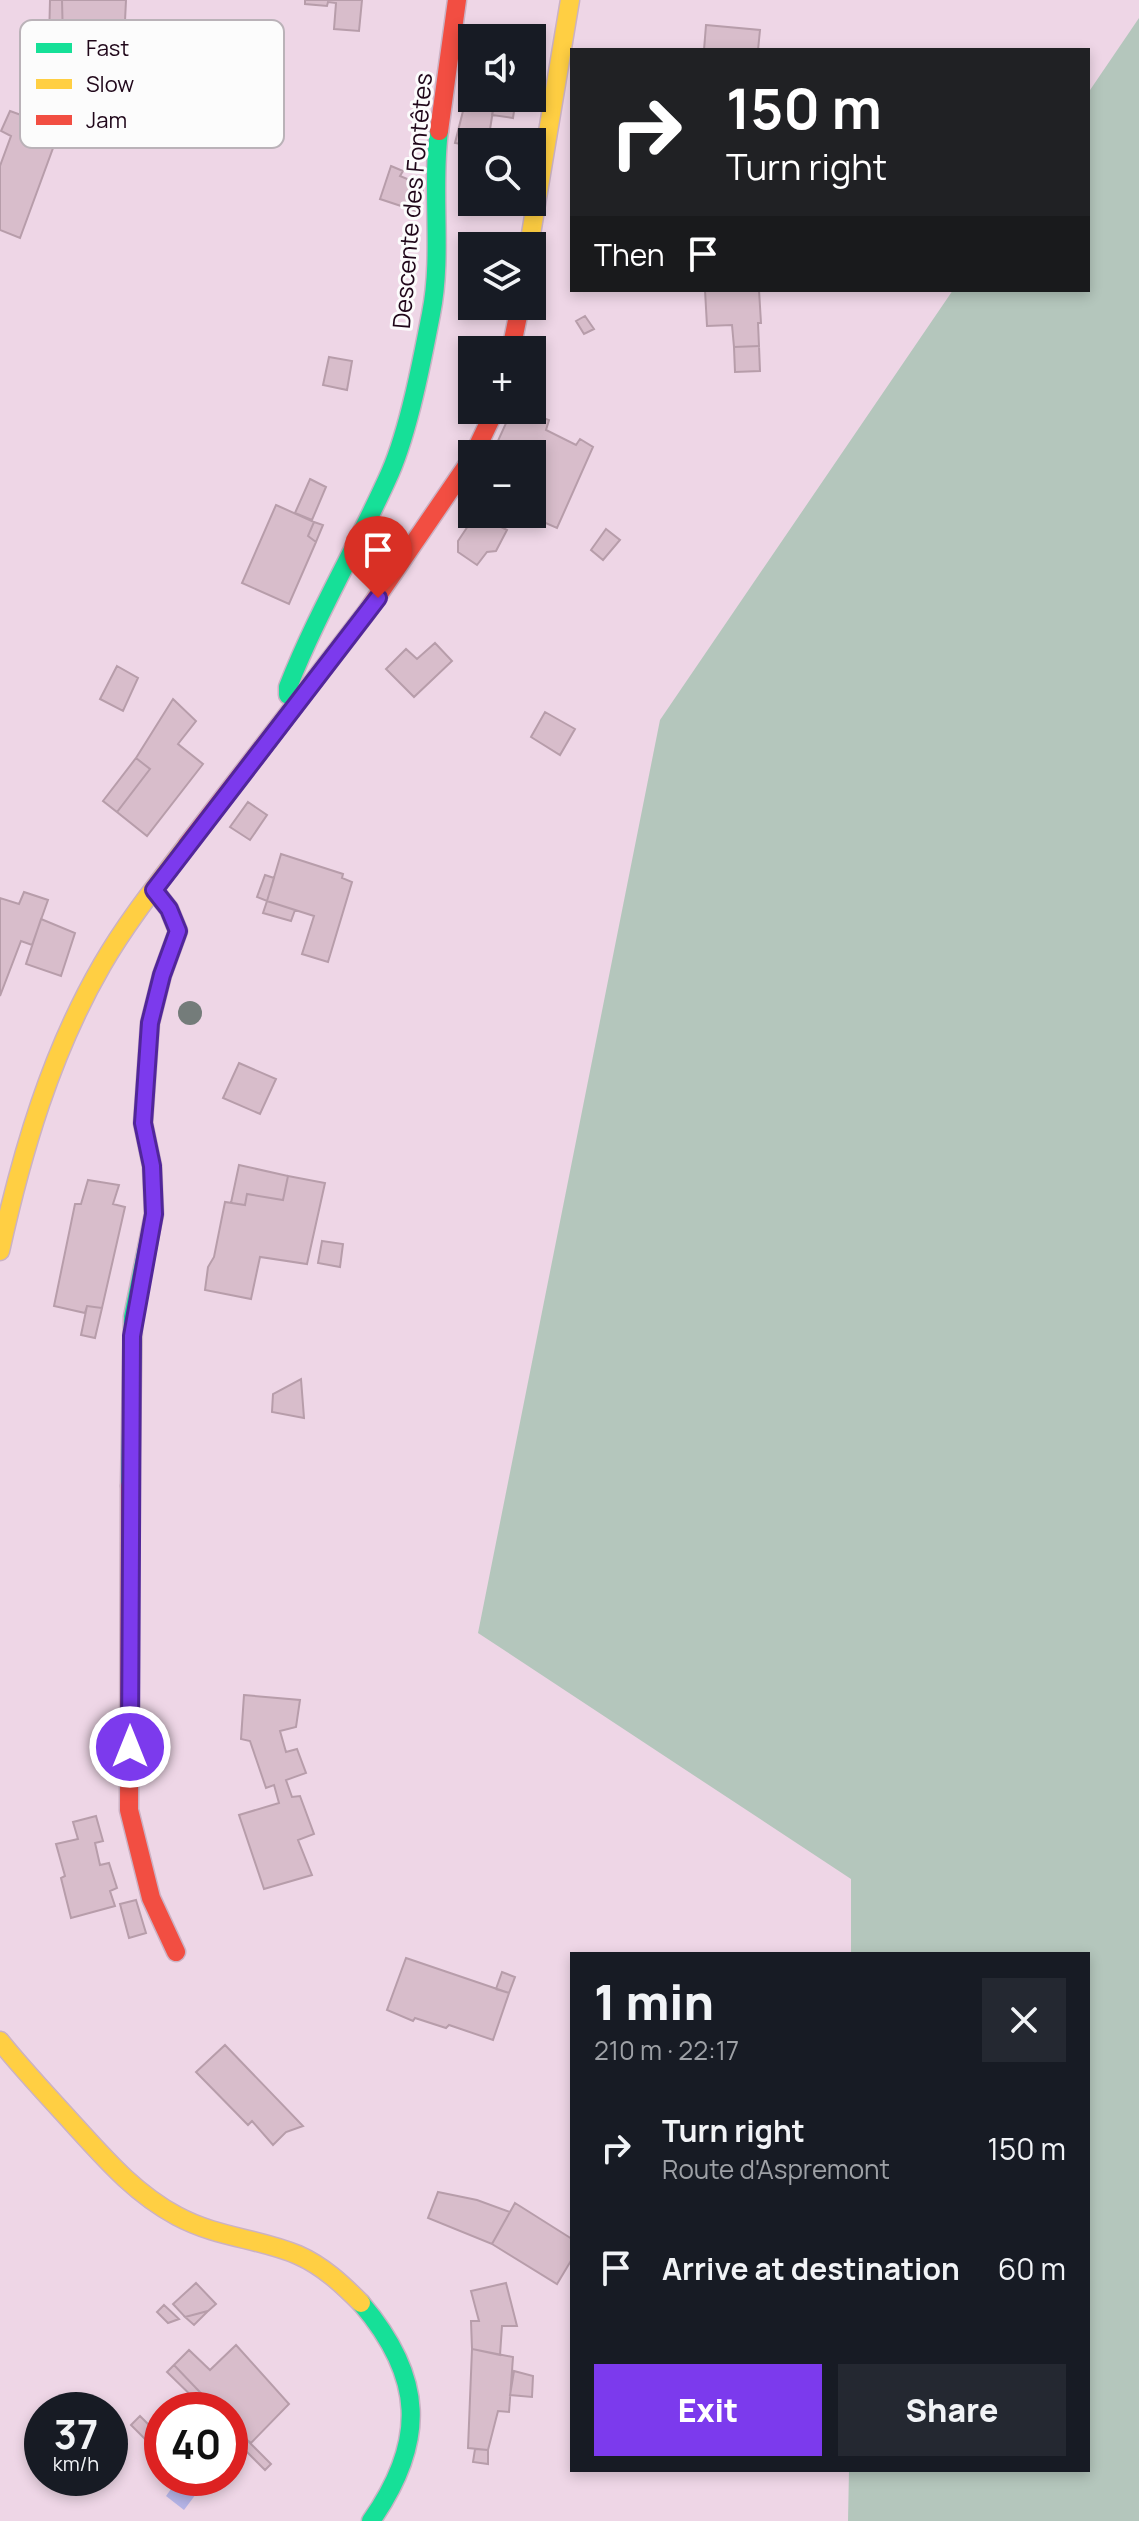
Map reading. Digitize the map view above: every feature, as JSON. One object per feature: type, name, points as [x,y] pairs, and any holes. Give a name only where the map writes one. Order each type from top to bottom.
[{"type":"street","name":"Descente des Fontêtes","points":[[290,714],[288,687],[296,664],[391,470],[412,399],[432,310],[436,157],[457,0]]},
{"type":"street","points":[[531,232],[570,0]]},
{"type":"street","points":[[0,1251],[16,1175],[66,1039],[102,964],[154,890],[396,574],[458,479]]},
{"type":"street","points":[[154,890],[169,909],[178,931],[162,975],[150,1023],[143,1123],[152,1166],[154,1214],[132,1336],[129,1810],[151,1898],[176,1952]]},
{"type":"street","points":[[0,2041],[94,2147],[146,2197],[179,2217],[216,2233],[268,2245],[308,2260],[342,2282],[369,2309],[389,2340],[403,2371],[412,2407],[404,2456],[389,2491],[371,2521]]},
{"type":"green space","points":[[1139,18],[1139,2521],[848,2521],[849,2472],[1090,2472],[1090,1952],[851,1952],[851,1879],[478,1633],[660,720],[952,292],[1090,292],[1090,90]]},
{"type":"water","points":[[166,2496],[194,2496],[184,2510]]},
{"type":"building","points":[[50,0],[62,0],[62,20],[50,20]]},
{"type":"building","points":[[62,0],[126,0],[125,20],[62,20]]},
{"type":"building","points":[[305,0],[362,0],[359,31],[334,29],[336,3],[328,2],[327,6],[305,4]]},
{"type":"building","points":[[706,25],[760,30],[758,48],[704,48]]},
{"type":"building","points":[[10,111],[20,115],[20,148],[53,148],[20,238],[0,230],[0,166],[11,136],[1,131]]},
{"type":"building","points":[[463,112],[493,112],[490,128],[459,128]]},
{"type":"building","points":[[493,112],[514,112],[513,118],[492,115]]},
{"type":"building","points":[[391,166],[403,171],[400,176],[424,186],[416,211],[380,199]]},
{"type":"building","points":[[705,292],[759,292],[759,346],[734,347],[732,325],[707,326]]},
{"type":"building","points":[[585,316],[594,329],[584,334],[576,321]]},
{"type":"building","points":[[759,346],[760,371],[735,372],[734,347]]},
{"type":"building","points":[[329,357],[352,361],[347,390],[323,385]]},
{"type":"building","points":[[546,419],[549,420],[546,430],[576,445],[580,439],[593,447],[557,528],[546,523],[546,440],[498,440],[506,424],[546,424]]},
{"type":"building","points":[[310,479],[326,487],[312,520],[295,513]]},
{"type":"building","points":[[276,505],[314,522],[308,536],[316,542],[289,604],[242,583]]},
{"type":"building","points":[[314,522],[323,525],[316,542],[308,536]]},
{"type":"building","points":[[467,528],[507,530],[496,551],[487,552],[477,565],[458,552],[458,541]]},
{"type":"building","points":[[606,529],[620,540],[603,560],[591,550]]},
{"type":"building","points":[[435,643],[452,661],[414,697],[386,669],[406,649],[417,659]]},
{"type":"building","points":[[117,666],[138,678],[123,711],[100,699]]},
{"type":"building","points":[[173,699],[196,721],[178,744],[203,764],[147,836],[117,812],[150,769],[136,758]]},
{"type":"building","points":[[545,712],[575,729],[560,755],[531,737]]},
{"type":"building","points":[[136,758],[150,769],[117,812],[103,801]]},
{"type":"building","points":[[248,802],[267,815],[250,840],[230,827]]},
{"type":"building","points":[[281,854],[343,874],[342,878],[352,882],[328,962],[302,954],[314,916],[267,901]]},
{"type":"building","points":[[265,875],[274,878],[267,901],[257,897]]},
{"type":"building","points":[[24,892],[48,900],[32,945],[21,941],[0,996],[0,898],[19,904]]},
{"type":"building","points":[[267,901],[295,910],[291,921],[263,913]]},
{"type":"building","points":[[41,919],[75,933],[61,976],[26,964]]},
{"type":"building","points":[[239,1063],[276,1079],[260,1114],[223,1098]]},
{"type":"building","points":[[239,1165],[288,1176],[283,1200],[247,1194],[245,1205],[231,1203]]},
{"type":"building","points":[[288,1176],[325,1183],[307,1264],[260,1257],[251,1299],[205,1290],[225,1202],[245,1205],[247,1194],[283,1200]]},
{"type":"building","points":[[88,1180],[119,1185],[113,1204],[125,1207],[102,1308],[87,1306],[85,1313],[54,1306],[75,1204],[81,1204]]},
{"type":"building","points":[[322,1241],[343,1244],[340,1267],[318,1263]]},
{"type":"building","points":[[87,1306],[102,1308],[95,1338],[81,1335]]},
{"type":"building","points":[[301,1379],[304,1418],[272,1412],[273,1394]]},
{"type":"building","points":[[244,1695],[300,1700],[296,1727],[280,1731],[286,1752],[297,1749],[306,1773],[286,1780],[292,1797],[300,1796],[314,1834],[298,1840],[312,1875],[264,1889],[239,1815],[279,1803],[274,1785],[266,1788],[250,1741],[241,1739]]},
{"type":"building","points":[[96,1816],[103,1841],[95,1843],[100,1865],[109,1863],[117,1888],[110,1891],[115,1906],[71,1918],[61,1878],[65,1876],[56,1844],[78,1839],[73,1822]]},
{"type":"building","points":[[136,1900],[146,1933],[129,1938],[120,1904]]},
{"type":"building","points":[[406,1958],[509,1993],[493,2040],[449,2025],[446,2028],[415,2018],[413,2021],[387,2010]]},
{"type":"building","points":[[502,1972],[515,1977],[509,1993],[496,1989]]},
{"type":"building","points":[[225,2045],[303,2126],[286,2132],[273,2145],[252,2121],[248,2125],[196,2072]]},
{"type":"building","points":[[438,2192],[477,2200],[510,2212],[492,2244],[428,2218]]},
{"type":"building","points":[[515,2203],[570,2238],[570,2262],[557,2284],[492,2244]]},
{"type":"building","points":[[196,2283],[216,2304],[208,2311],[185,2317],[173,2304]]},
{"type":"building","points":[[506,2283],[517,2326],[502,2326],[500,2355],[472,2349],[471,2321],[479,2321],[471,2291]]},
{"type":"building","points":[[164,2305],[179,2319],[168,2323],[157,2312]]},
{"type":"building","points":[[208,2311],[194,2325],[185,2317]]},
{"type":"building","points":[[236,2345],[289,2404],[251,2443],[248,2441],[248,2392],[200,2392],[174,2365],[189,2350],[210,2370]]},
{"type":"building","points":[[472,2349],[513,2357],[509,2412],[498,2411],[488,2450],[468,2448]]},
{"type":"building","points":[[174,2365],[200,2392],[188,2392],[167,2372]]},
{"type":"building","points":[[514,2371],[533,2376],[532,2397],[510,2395]]},
{"type":"building","points":[[140,2416],[144,2420],[144,2438],[131,2425]]},
{"type":"building","points":[[248,2441],[271,2464],[265,2470],[248,2453]]},
{"type":"building","points":[[475,2449],[488,2450],[488,2464],[473,2462]]},
{"type":"traffic: fast","points":[[288,695],[288,687],[312,632],[390,473],[409,416],[434,291],[439,131]]},
{"type":"traffic: fast","points":[[130,1486],[133,1317],[154,1214],[152,1166],[143,1123],[150,1023],[162,975],[178,931],[169,909],[154,890]]},
{"type":"traffic: fast","points":[[361,2303],[382,2330],[397,2357],[407,2383],[411,2410],[402,2464],[371,2521]]},
{"type":"traffic: slow","points":[[531,232],[570,0]]},
{"type":"traffic: slow","points":[[0,1251],[28,1140],[53,1068],[84,998],[111,949],[187,845]]},
{"type":"traffic: slow","points":[[0,2041],[100,2153],[148,2198],[192,2223],[307,2259],[332,2276],[361,2303]]},
{"type":"traffic: jam","points":[[439,131],[457,0]]},
{"type":"traffic: jam","points":[[514,336],[517,320]]},
{"type":"traffic: jam","points":[[481,440],[488,424]]},
{"type":"traffic: jam","points":[[187,845],[366,613],[458,478]]},
{"type":"traffic: jam","points":[[130,1486],[129,1810],[151,1898],[176,1952]]},
{"type":"route","points":[[130,1747],[132,1336],[154,1214],[152,1166],[143,1123],[150,1023],[162,975],[178,931],[169,909],[154,890],[378,598]]}]
